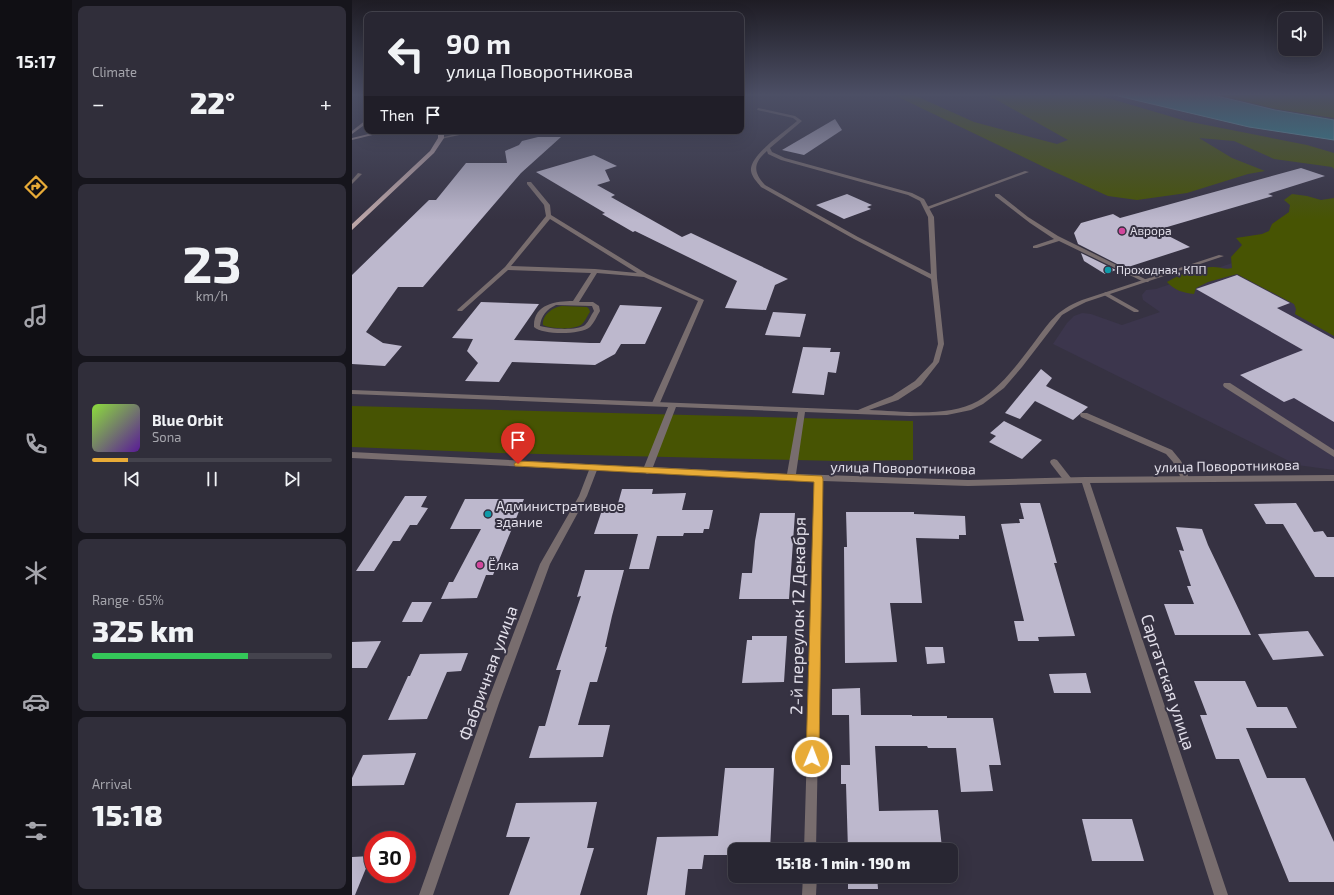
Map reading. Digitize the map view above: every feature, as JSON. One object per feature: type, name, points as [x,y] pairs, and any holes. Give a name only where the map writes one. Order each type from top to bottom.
[{"type":"main road","points":[[352,139],[362,137]]},
{"type":"main road","points":[[352,228],[422,162],[438,144],[441,138]]},
{"type":"street","points":[[441,138],[447,137]]},
{"type":"street","points":[[781,137],[757,158],[752,169],[755,178],[763,186],[856,238],[934,278]]},
{"type":"street","points":[[768,148],[770,153],[783,160],[910,194],[922,200],[931,218],[934,278],[941,344],[936,362],[918,383],[895,398],[857,411]]},
{"type":"street","points":[[927,208],[1027,172]]},
{"type":"street","points":[[352,183],[360,174]]},
{"type":"street","points":[[529,183],[547,205],[549,216],[645,275],[701,300],[656,403]]},
{"type":"street","points":[[997,196],[1044,231],[1146,281]]},
{"type":"street","points":[[460,310],[507,268],[549,216]]},
{"type":"street","points":[[1035,247],[1060,239]]},
{"type":"street","points":[[352,392],[910,414],[946,413],[966,409],[979,404],[993,394],[1019,365],[1060,314],[1084,301],[1221,256]]},
{"type":"street","points":[[507,268],[595,271],[645,275]]},
{"type":"street","points":[[575,304],[595,271]]},
{"type":"street","points":[[1106,294],[1136,311]]},
{"type":"street","points":[[556,303],[575,304],[593,304],[597,308],[586,326],[572,330],[544,329],[537,327],[536,322],[548,306],[556,303]]},
{"type":"street","points":[[1227,385],[1334,454]]},
{"type":"street","points":[[647,471],[673,404]]},
{"type":"street","points":[[791,478],[802,409]]},
{"type":"street","points":[[1084,415],[1169,452],[1177,461],[1186,480]]},
{"type":"street","name":"улица Поворотникова","points":[[352,455],[791,478],[968,483],[1068,480],[1334,478]]},
{"type":"street","points":[[1054,462],[1068,480]]},
{"type":"street","name":"Фабричная улица","points":[[426,895],[493,703],[545,564],[583,496],[594,468]]},
{"type":"street","name":"2-й переулок 12 Декабря","points":[[810,843],[819,479]]},
{"type":"street","name":"Саргатская улица","points":[[1085,480],[1221,895]]},
{"type":"street","points":[[809,895],[810,883]]},
{"type":"shaded area","points":[[1282,246],[1334,270],[1334,470],[1297,465],[1053,344],[1067,323],[1074,316],[1082,313],[1091,314],[1122,325],[1160,312],[1143,300],[1142,295],[1146,290],[1156,289]]},
{"type":"green space","points":[[981,137],[1030,137],[1057,144],[1068,140],[1062,137],[1265,137],[1307,145],[1334,153],[1334,169],[1332,167],[1274,159],[1234,141],[1199,138],[1232,158],[1265,171],[1248,174],[1187,193],[1137,200],[1108,196]]},
{"type":"green space","points":[[1292,194],[1321,200],[1334,198],[1334,336],[1295,314],[1296,309],[1294,304],[1237,274],[1208,282],[1196,288],[1194,294],[1179,291],[1167,282],[1183,274],[1201,268],[1232,268],[1231,257],[1242,245],[1236,238],[1262,234],[1269,231],[1272,224],[1289,212],[1290,205],[1284,200]]},
{"type":"green space","points":[[562,306],[587,307],[590,312],[585,321],[577,327],[562,328],[543,325],[544,318],[549,312]]},
{"type":"green space","points":[[352,406],[913,421],[913,460],[840,461],[499,453],[352,447]]},
{"type":"water","points":[[1313,137],[1334,137],[1334,140]]},
{"type":"building","points":[[538,137],[561,137],[521,173],[423,287],[398,287],[366,332],[383,343],[402,346],[385,366],[352,364],[352,275],[429,200],[436,200],[466,163],[507,163],[505,151],[519,145],[522,141]]},
{"type":"building","points":[[805,137],[832,137],[804,155],[782,150]]},
{"type":"building","points":[[594,155],[617,166],[605,170],[610,181],[597,185],[615,195],[611,197],[682,237],[691,233],[788,279],[775,285],[766,310],[725,308],[737,281],[635,231],[633,232],[602,214],[605,213],[536,172]]},
{"type":"building","points":[[1301,168],[1325,176],[1268,194],[1273,196],[1157,230],[1190,247],[1125,268],[1078,244],[1074,233],[1081,223],[1113,214],[1120,218]]},
{"type":"building","points":[[847,194],[872,205],[867,207],[871,209],[844,219],[816,205]]},
{"type":"building","points":[[1081,253],[1116,270],[1105,274],[1084,261]]},
{"type":"building","points":[[1237,275],[1290,303],[1277,308],[1334,339],[1334,422],[1294,398],[1284,402],[1240,375],[1303,350],[1196,289]]},
{"type":"building","points":[[481,302],[539,304],[514,340],[590,343],[600,343],[620,305],[662,307],[645,344],[621,344],[615,354],[595,365],[512,362],[499,382],[465,381],[478,363],[467,351],[473,339],[452,338]]},
{"type":"building","points":[[773,312],[806,314],[800,337],[765,335]]},
{"type":"building","points":[[803,347],[831,348],[830,352],[840,352],[836,373],[828,372],[824,395],[792,393]]},
{"type":"building","points":[[1041,369],[1052,378],[1046,386],[1088,407],[1073,420],[1035,401],[1020,419],[1005,413]]},
{"type":"building","points":[[1004,421],[1042,440],[1022,459],[989,442],[996,436],[990,433]]},
{"type":"building","points":[[622,489],[653,489],[652,494],[686,493],[682,510],[713,510],[709,529],[704,529],[703,533],[684,533],[683,536],[657,536],[649,569],[629,569],[638,534],[594,534],[603,507],[617,507]]},
{"type":"building","points":[[405,496],[427,496],[421,507],[428,508],[417,525],[410,525],[400,541],[393,541],[374,571],[356,571]]},
{"type":"building","points":[[465,499],[524,499],[493,575],[486,575],[477,598],[441,599],[449,582],[453,582],[481,529],[450,529]]},
{"type":"building","points":[[1020,503],[1040,503],[1057,563],[1054,563],[1075,636],[1038,637],[1039,641],[1018,641],[1014,621],[1024,621],[1001,524],[1020,523],[1019,519],[1024,519]]},
{"type":"building","points":[[1296,503],[1314,532],[1323,531],[1327,537],[1334,537],[1334,577],[1315,577],[1283,524],[1266,524],[1254,504]]},
{"type":"building","points":[[846,512],[914,512],[914,514],[965,516],[966,535],[959,535],[959,539],[916,538],[922,603],[890,603],[897,662],[845,663],[844,547],[847,547]]},
{"type":"building","points":[[760,513],[795,513],[789,599],[739,599],[742,573],[752,573],[755,541]]},
{"type":"building","points":[[1176,527],[1202,529],[1208,545],[1251,635],[1175,635],[1164,604],[1194,604],[1187,586],[1191,586],[1179,550],[1184,551]]},
{"type":"building","points":[[585,570],[624,570],[605,647],[607,647],[597,682],[590,682],[578,725],[610,725],[603,757],[529,758],[539,726],[545,726],[561,670],[556,670],[581,596],[577,597]]},
{"type":"building","points":[[412,602],[432,602],[422,622],[402,622]]},
{"type":"building","points":[[1308,631],[1324,656],[1273,660],[1258,634]]},
{"type":"building","points":[[752,636],[787,636],[784,682],[742,683],[747,640],[752,640]]},
{"type":"building","points":[[381,641],[367,668],[352,668],[352,642]]},
{"type":"building","points":[[925,647],[943,647],[945,663],[927,664]]},
{"type":"building","points":[[468,653],[461,671],[447,672],[427,719],[388,720],[420,654]]},
{"type":"building","points":[[1086,673],[1091,693],[1054,693],[1049,674]]},
{"type":"building","points":[[1194,681],[1245,681],[1257,707],[1287,707],[1297,728],[1246,728],[1267,778],[1305,778],[1334,842],[1334,882],[1289,882],[1239,759],[1216,759],[1200,715],[1207,715]]},
{"type":"building","points":[[860,688],[861,715],[832,715],[832,689]]},
{"type":"building","points":[[849,715],[912,715],[947,716],[947,718],[993,718],[1001,765],[989,765],[993,791],[961,792],[956,748],[928,748],[927,746],[875,746],[879,811],[938,810],[941,843],[848,843],[846,784],[841,784],[841,765],[850,765]]},
{"type":"building","points":[[416,753],[404,785],[352,786],[352,778],[363,755]]},
{"type":"building","points":[[725,768],[774,768],[770,843],[728,843],[728,855],[704,855],[702,869],[688,869],[685,895],[647,895],[657,837],[718,836]]},
{"type":"building","points":[[597,802],[587,848],[594,848],[580,895],[509,895],[530,837],[506,837],[516,803]]},
{"type":"building","points":[[1082,819],[1132,819],[1144,861],[1092,861]]},
{"type":"building","points":[[364,856],[364,873],[355,895],[352,895],[352,857]]},
{"type":"building","points":[[848,883],[878,883],[878,889],[848,889]]},
{"type":"place","name":"Аврора","points":[[1122,231]]},
{"type":"place","name":"Проходная, КПП","points":[[1108,270]]},
{"type":"place","name":"Административное здание","points":[[488,514]]},
{"type":"place","name":"Ёлка","points":[[480,565]]},
{"type":"route","points":[[518,464],[819,479],[812,757]]}]
